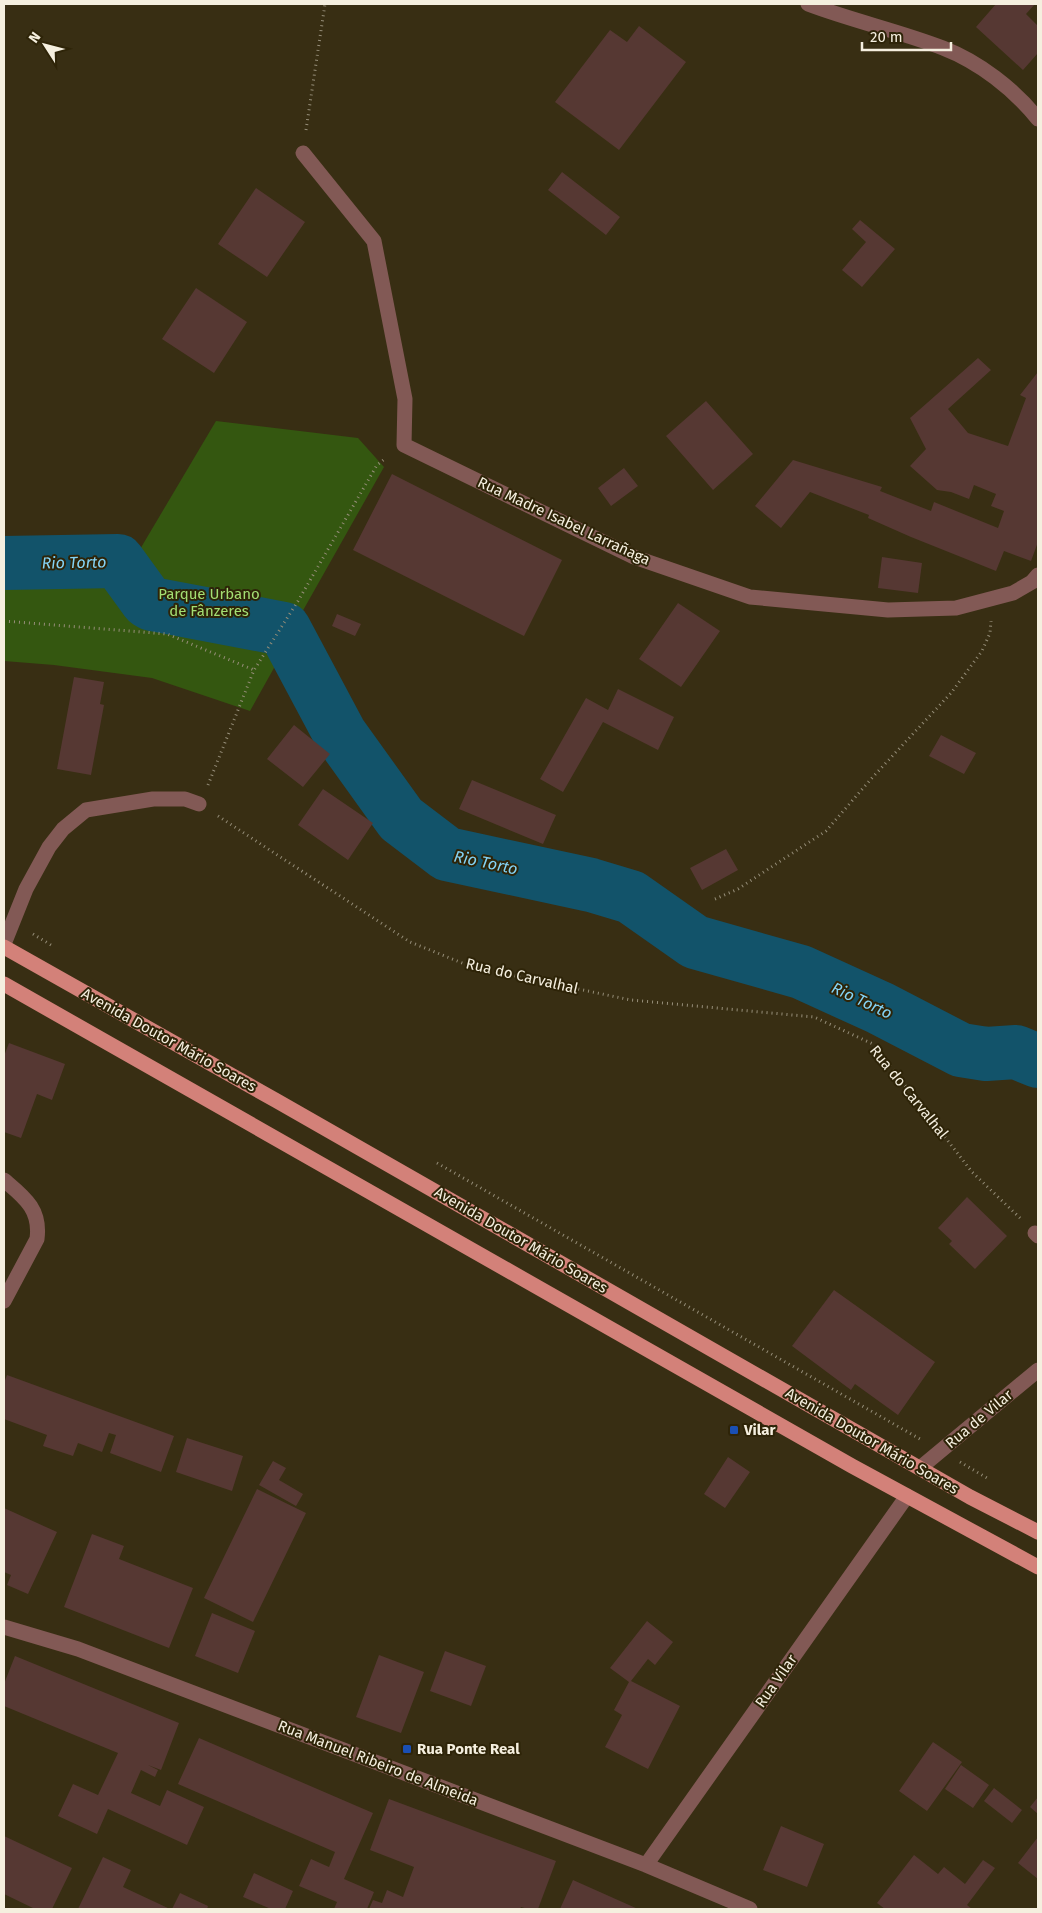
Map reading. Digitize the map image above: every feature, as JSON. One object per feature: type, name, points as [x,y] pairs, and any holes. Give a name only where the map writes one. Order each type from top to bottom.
[{"type":"main road","name":"Avenida Doutor Mário Soares","points":[[4,945],[920,1468],[1038,1532]]},
{"type":"main road","name":"Avenida Doutor Mário Soares","points":[[5,988],[907,1496],[1038,1567]]},
{"type":"street","points":[[808,4],[945,49],[988,72],[1016,94],[1038,119]]},
{"type":"street","points":[[303,153],[374,241],[405,399],[404,445]]},
{"type":"street","name":"Rua Madre Isabel Larrañaga","points":[[404,445],[634,557],[750,597],[888,610],[956,608],[1013,593],[1032,582],[1038,575]]},
{"type":"street","points":[[4,945],[26,889],[49,847],[63,829],[86,810],[152,799],[185,799],[199,804]]},
{"type":"street","points":[[4,1180],[26,1200],[36,1216],[39,1227],[37,1239],[4,1301]]},
{"type":"street","name":"Rua de Vilar","points":[[920,1468],[1038,1370]]},
{"type":"street","name":"Rua Vilar","points":[[646,1865],[907,1496]]},
{"type":"street","name":"Rua Manuel Ribeiro de Almeida","points":[[4,1627],[78,1649],[646,1865],[750,1909]]},
{"type":"path","points":[[303,153],[325,4]]},
{"type":"path","points":[[210,781],[254,670],[298,601],[377,465],[404,445]]},
{"type":"path","points":[[716,899],[738,889],[826,831],[956,686],[982,651],[990,633],[994,598]]},
{"type":"path","points":[[4,621],[167,634],[254,670]]},
{"type":"path","name":"Rua do Carvalhal","points":[[199,804],[410,942],[472,967],[631,1000],[814,1017],[873,1044],[972,1172],[1037,1234]]},
{"type":"green space","name":"Parque Urbano de Fânzeres","points":[[216,421],[358,438],[384,467],[301,614],[284,650],[250,711],[152,678],[54,665],[4,661],[4,550],[136,556]]},
{"type":"building","points":[[996,4],[1035,4],[1026,14],[1038,26],[1038,53],[1023,70],[976,27]]},
{"type":"building","points":[[639,26],[686,62],[619,150],[555,102],[610,30],[627,42]]},
{"type":"building","points":[[562,172],[620,217],[606,235],[548,190]]},
{"type":"building","points":[[256,188],[305,222],[267,277],[218,244]]},
{"type":"building","points":[[860,220],[895,249],[862,287],[842,270],[866,242],[852,229]]},
{"type":"building","points":[[196,288],[247,322],[214,373],[162,339]]},
{"type":"building","points":[[978,358],[991,370],[948,409],[968,433],[1008,446],[1026,398],[1020,395],[1038,372],[1038,542],[1031,561],[1004,551],[996,571],[911,537],[868,518],[869,515],[810,492],[781,528],[755,506],[793,460],[882,487],[880,491],[931,511],[934,502],[998,528],[1004,511],[991,506],[996,494],[974,485],[969,499],[951,492],[937,490],[910,466],[926,449],[910,418]]},
{"type":"building","points":[[706,401],[753,454],[713,490],[666,436]]},
{"type":"building","points":[[624,468],[638,486],[611,506],[598,488]]},
{"type":"building","points":[[392,474],[562,560],[524,636],[353,550]]},
{"type":"building","points":[[882,557],[922,563],[918,593],[878,588]]},
{"type":"building","points":[[678,603],[720,631],[681,687],[639,659]]},
{"type":"building","points":[[337,614],[361,624],[355,636],[332,626]]},
{"type":"building","points":[[74,677],[104,682],[100,704],[104,705],[91,775],[57,769]]},
{"type":"building","points":[[618,689],[674,717],[658,750],[603,722],[563,792],[540,779],[586,698],[608,710]]},
{"type":"building","points":[[294,725],[330,754],[303,787],[267,759]]},
{"type":"building","points":[[941,735],[976,753],[964,774],[929,756]]},
{"type":"building","points":[[472,780],[556,815],[543,844],[459,809]]},
{"type":"building","points":[[323,789],[373,823],[348,860],[298,825]]},
{"type":"building","points":[[726,849],[738,870],[702,890],[690,868]]},
{"type":"building","points":[[9,1043],[65,1064],[52,1100],[37,1094],[21,1138],[4,1132],[4,1056]]},
{"type":"building","points":[[967,1197],[1007,1236],[975,1269],[949,1244],[952,1241],[938,1228]]},
{"type":"building","points":[[834,1290],[935,1362],[898,1415],[855,1384],[851,1390],[792,1346]]},
{"type":"building","points":[[7,1375],[174,1436],[161,1472],[110,1453],[116,1435],[109,1433],[102,1452],[78,1443],[73,1456],[43,1446],[47,1435],[4,1419],[4,1383]]},
{"type":"building","points":[[187,1438],[243,1456],[232,1491],[176,1472]]},
{"type":"building","points":[[728,1457],[750,1472],[725,1508],[704,1494]]},
{"type":"building","points":[[273,1461],[286,1468],[279,1480],[303,1494],[296,1506],[259,1485]]},
{"type":"building","points":[[257,1489],[306,1513],[253,1622],[204,1598]]},
{"type":"building","points":[[4,1508],[57,1532],[28,1594],[7,1585],[11,1575],[4,1572]]},
{"type":"building","points":[[92,1534],[124,1546],[119,1559],[193,1588],[169,1648],[64,1607]]},
{"type":"building","points":[[212,1613],[255,1631],[238,1673],[195,1656]]},
{"type":"building","points":[[647,1621],[673,1642],[655,1665],[648,1659],[631,1681],[680,1706],[648,1769],[605,1747],[622,1715],[614,1710],[629,1682],[610,1668]]},
{"type":"building","points":[[445,1651],[486,1666],[471,1706],[430,1691]]},
{"type":"building","points":[[379,1655],[424,1672],[401,1733],[356,1717]]},
{"type":"building","points":[[15,1656],[179,1723],[161,1770],[148,1765],[158,1770],[155,1777],[141,1770],[131,1793],[160,1806],[167,1790],[204,1807],[187,1845],[108,1809],[97,1834],[58,1816],[73,1784],[98,1795],[118,1753],[4,1706],[4,1684]]},
{"type":"building","points":[[199,1738],[373,1813],[344,1879],[374,1892],[367,1909],[334,1909],[337,1902],[299,1886],[311,1859],[329,1867],[335,1852],[178,1784]]},
{"type":"building","points":[[933,1742],[962,1762],[927,1811],[899,1791]]},
{"type":"building","points":[[961,1765],[989,1785],[973,1808],[945,1789]]},
{"type":"building","points":[[994,1788],[1022,1810],[1012,1823],[984,1801]]},
{"type":"building","points":[[1038,1797],[1038,1814],[1030,1807]]},
{"type":"building","points":[[389,1799],[556,1861],[538,1909],[521,1907],[520,1909],[369,1909],[373,1900],[382,1903],[387,1890],[403,1897],[414,1867],[370,1850]]},
{"type":"building","points":[[781,1826],[824,1844],[807,1887],[763,1870]]},
{"type":"building","points":[[4,1836],[72,1868],[52,1909],[35,1909],[4,1894]]},
{"type":"building","points":[[1038,1837],[1038,1879],[1018,1863]]},
{"type":"building","points":[[914,1855],[938,1874],[944,1867],[965,1884],[983,1860],[995,1868],[967,1905],[972,1909],[885,1909],[877,1903]]},
{"type":"building","points":[[103,1857],[131,1870],[123,1887],[170,1909],[78,1909]]},
{"type":"building","points":[[254,1873],[293,1891],[285,1909],[271,1909],[243,1897]]},
{"type":"building","points":[[573,1880],[638,1909],[560,1909]]},
{"type":"building","points":[[180,1893],[208,1906],[207,1909],[172,1909]]},
{"type":"waterway","name":"Rio Torto","points":[[4,563],[118,561],[147,601],[152,604],[284,629],[340,734],[401,819],[447,854],[591,885],[631,897],[695,942],[801,972],[880,1008],[961,1050],[986,1054],[1016,1052],[1038,1061]]},
{"type":"place","name":"Vilar","points":[[734,1430]]},
{"type":"place","name":"Rua Ponte Real","points":[[407,1749]]}]
